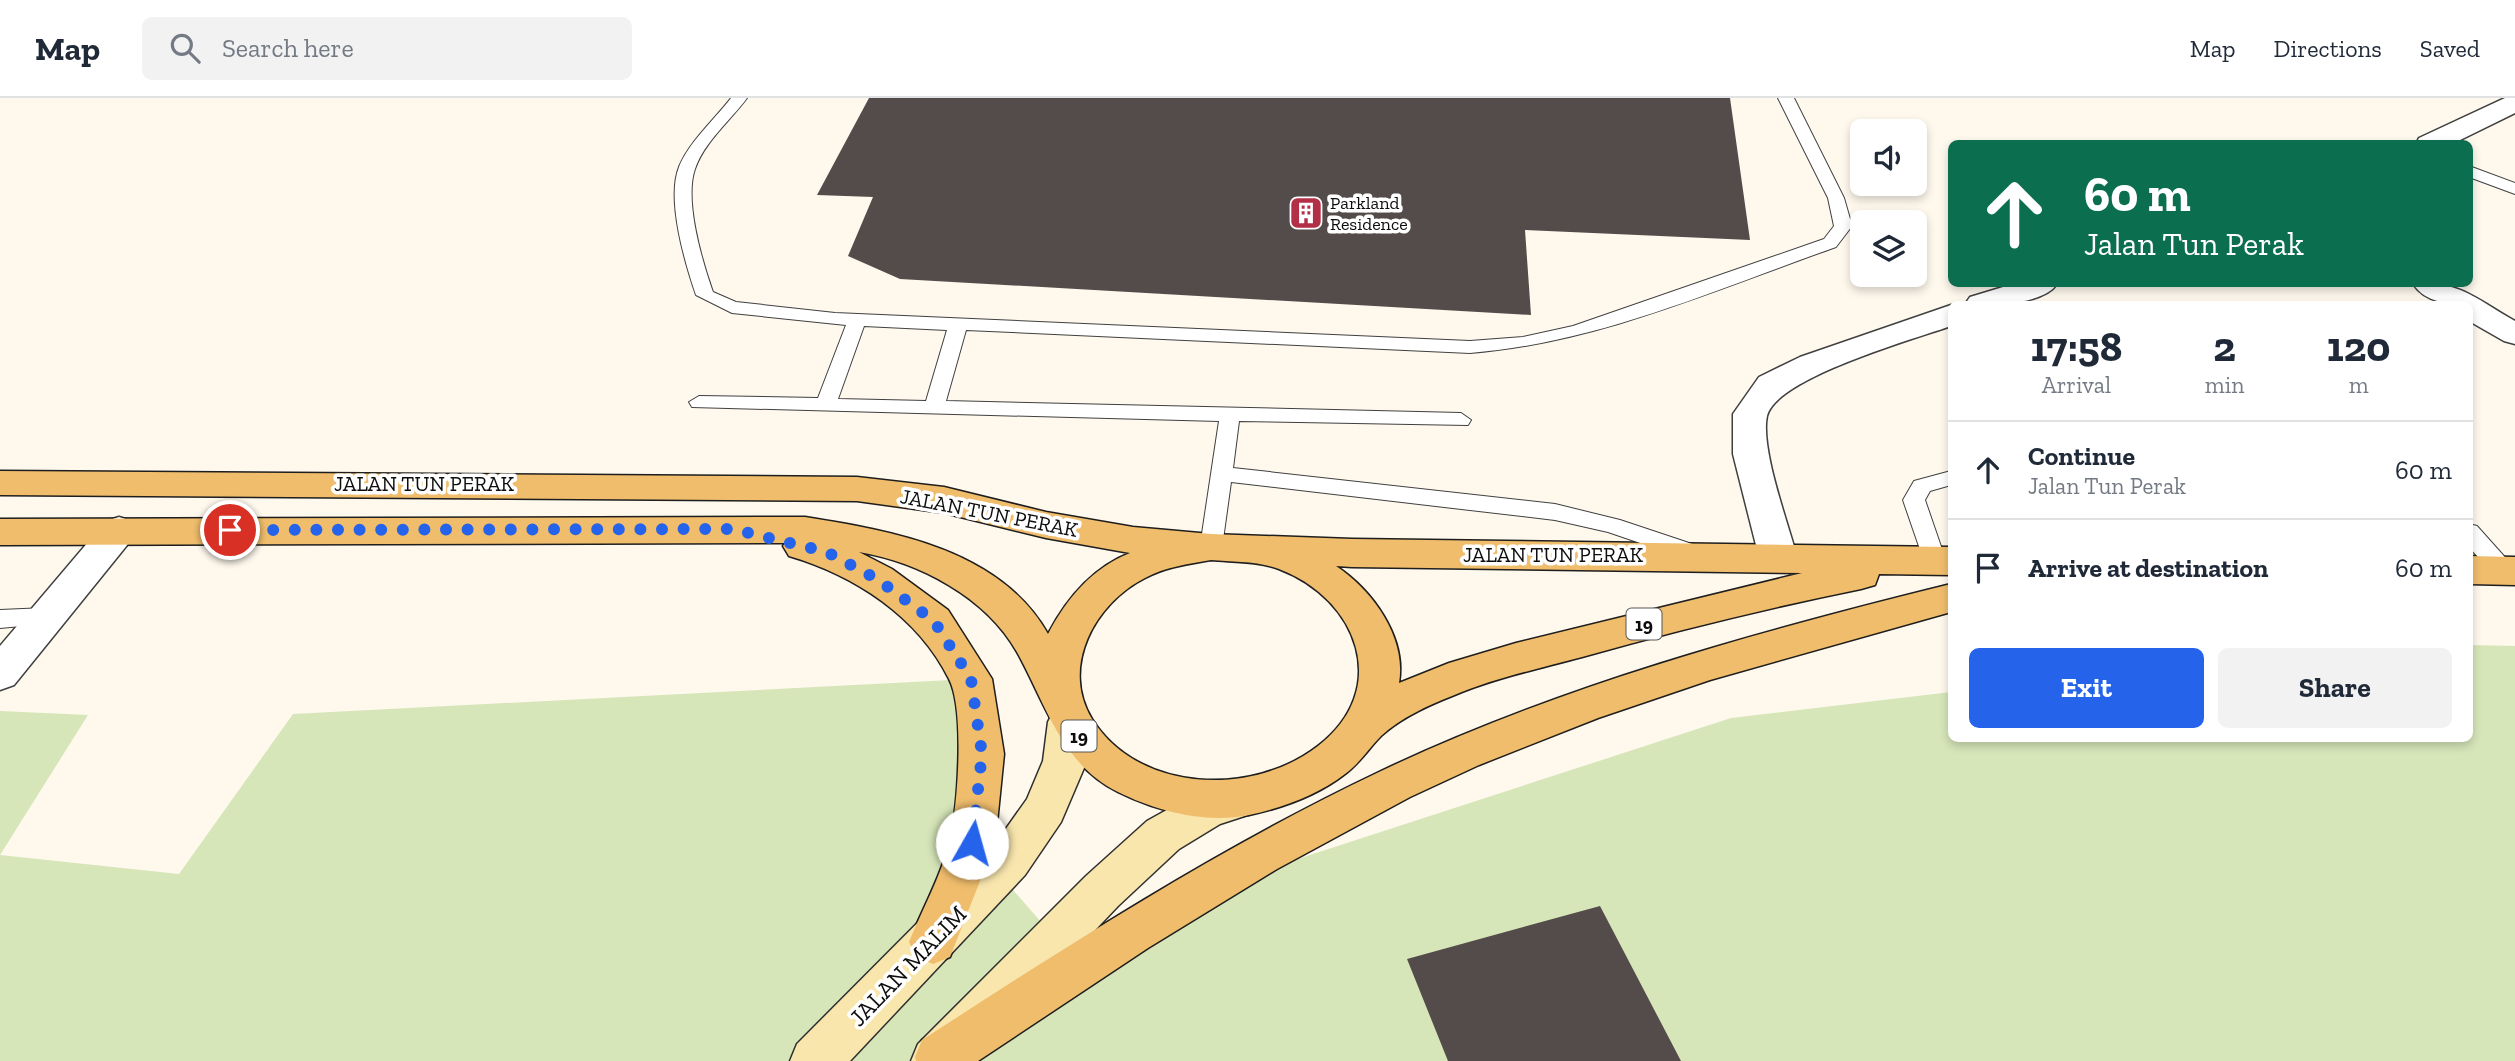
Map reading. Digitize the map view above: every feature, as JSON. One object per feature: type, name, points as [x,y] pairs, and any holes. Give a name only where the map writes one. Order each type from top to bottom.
[{"type":"main road","name":"JALAN TUN PERAK","points":[[0,483],[755,486],[857,489],[943,500],[1046,525],[1133,540],[1211,547],[1352,553],[1778,557],[1946,573]]},
{"type":"main road","points":[[732,529],[827,552],[877,579],[934,621],[971,679],[982,754],[972,843],[933,942]]},
{"type":"main road","points":[[0,532],[732,529],[805,530],[867,540],[928,556],[997,599],[1031,640],[1064,708]]},
{"type":"main road","name":"19","points":[[1244,798],[1190,797],[1148,788],[1112,769],[1087,747],[1064,708],[1058,666],[1069,627],[1094,594],[1122,572],[1169,554],[1211,547],[1254,550],[1294,560],[1331,580],[1361,609],[1378,645],[1380,685],[1367,724]]},
{"type":"main road","name":"19","points":[[938,1059],[1102,891],[1163,835],[1206,810],[1296,784],[1337,758],[1367,724],[1388,707],[1442,682],[1510,661],[1780,590],[1946,573]]},
{"type":"main road","points":[[938,1059],[1166,909],[1313,827],[1464,754],[1700,669],[1815,632],[1946,573]]},
{"type":"main road","name":"JALAN MALIM","points":[[815,1061],[1009,861],[1045,809],[1065,761],[1064,708]]},
{"type":"street","points":[[2437,140],[2515,103]]},
{"type":"street","points":[[1991,301],[2033,287]]},
{"type":"street","points":[[2433,287],[2459,301]]},
{"type":"street","points":[[2473,309],[2515,334]]},
{"type":"street","points":[[1778,557],[1751,454],[1750,414],[1771,385],[1812,363],[1948,316]]},
{"type":"street","points":[[0,674],[119,530]]},
{"type":"lane","points":[[739,98],[687,169],[685,198],[695,272],[705,295],[732,307],[857,320],[1470,347],[1523,342],[1578,331],[1830,243],[1843,226],[1836,198],[1786,98]]},
{"type":"lane","points":[[2473,172],[2515,188]]},
{"type":"lane","points":[[826,405],[857,320]]},
{"type":"lane","points":[[934,407],[958,324]]},
{"type":"lane","points":[[699,402],[1461,420]]},
{"type":"lane","points":[[1211,547],[1230,415]]},
{"type":"lane","points":[[1222,474],[1555,512],[1612,525],[1700,556]]},
{"type":"lane","points":[[1946,573],[1914,500],[1922,486],[1948,479]]},
{"type":"lane","points":[[2473,538],[2496,570]]},
{"type":"lane","points":[[0,619],[46,617]]},
{"type":"green space","points":[[2473,645],[2515,646],[2515,1061],[0,1061],[0,855],[179,874],[293,714],[971,679],[972,843],[1055,938],[1731,718],[1948,692],[1948,742],[2473,742]]},
{"type":"green space","points":[[0,711],[88,715],[0,855]]},
{"type":"building","name":"Parkland Residence","points":[[869,98],[1730,98],[1750,240],[1525,230],[1531,315],[900,279],[848,256],[873,197],[817,195]]},
{"type":"building","points":[[1600,906],[1681,1061],[1448,1061],[1407,959]]},
{"type":"place","name":"Parkland Residence","points":[[1306,213]]},
{"type":"route","points":[[230,530],[732,529],[827,552],[877,579],[934,621],[971,679],[982,754],[972,843]]}]
